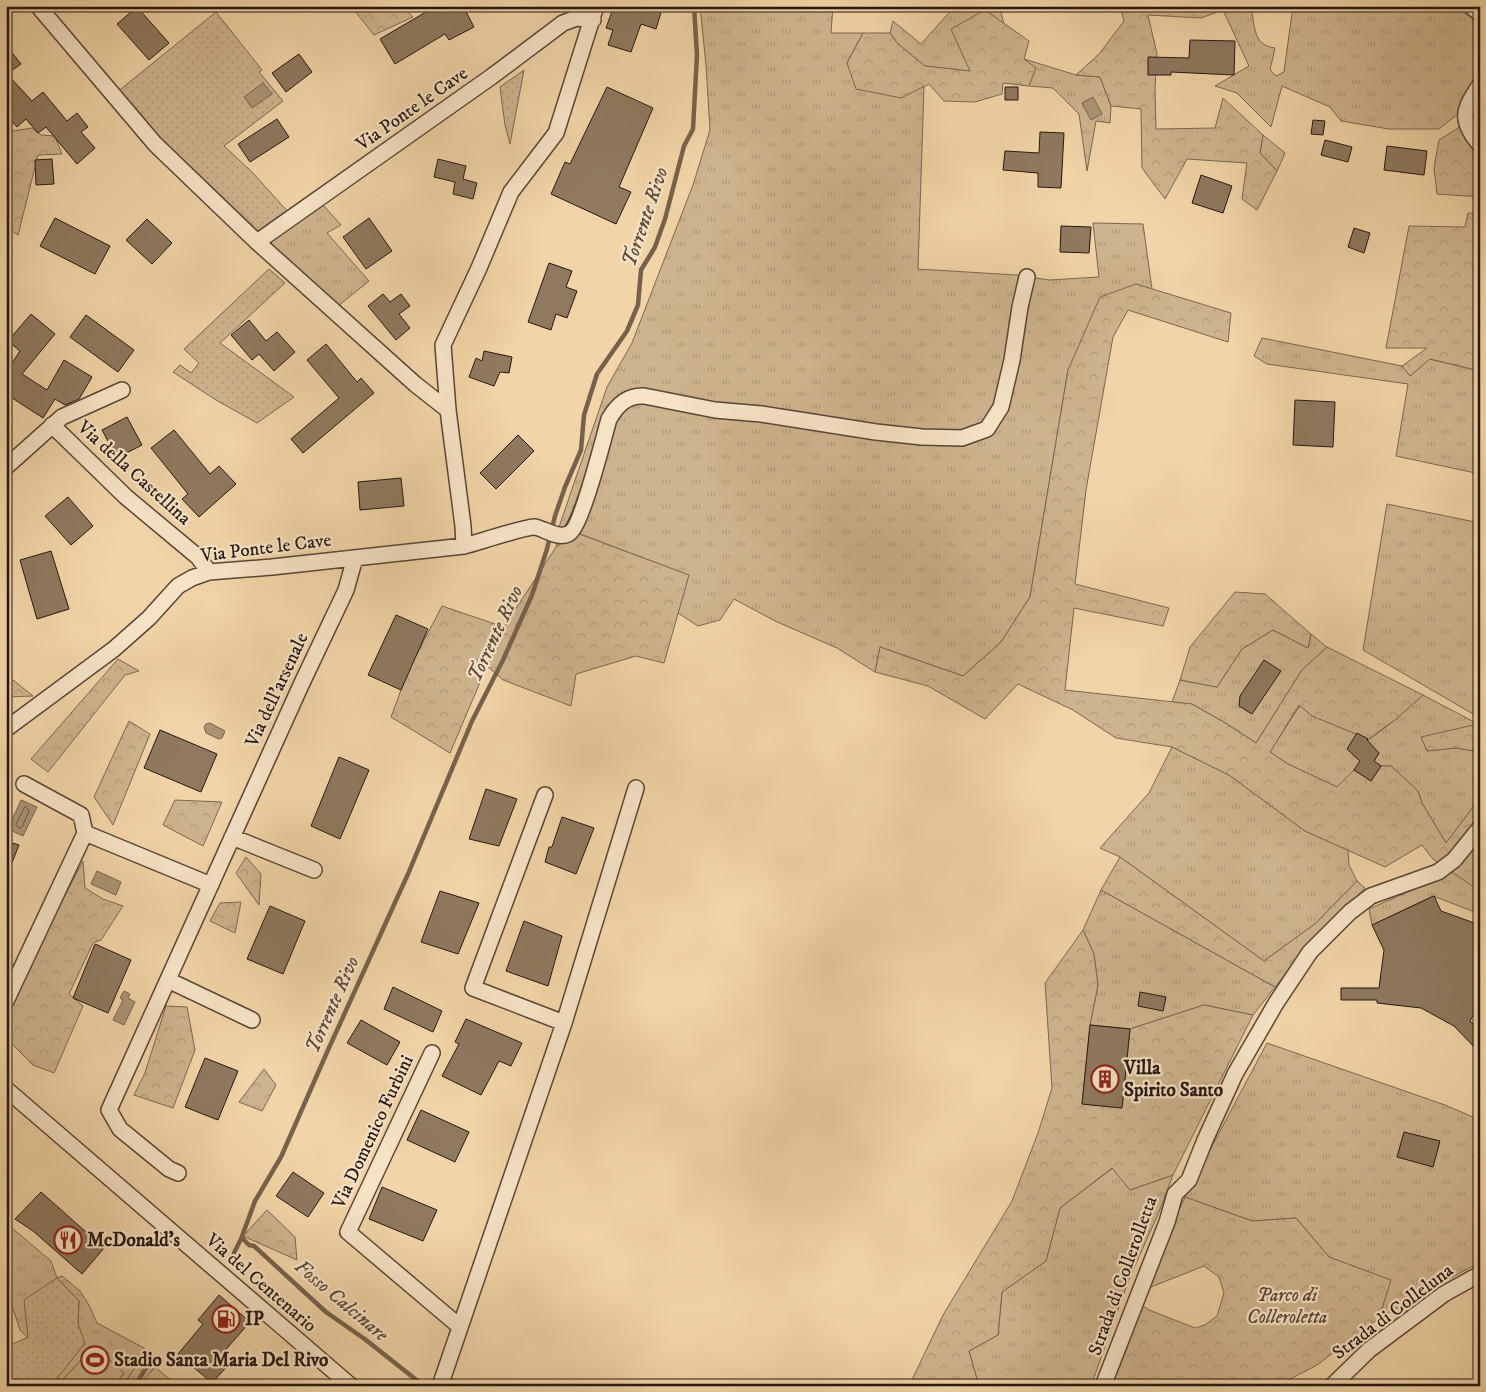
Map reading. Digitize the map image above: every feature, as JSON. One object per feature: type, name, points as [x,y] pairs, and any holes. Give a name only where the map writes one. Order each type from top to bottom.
[{"type":"street","points":[[38,6],[155,144],[257,242],[415,384],[448,410]]},
{"type":"street","points":[[1471,6],[1480,14]]},
{"type":"street","name":"Via Ponte le Cave","points":[[257,242],[491,78],[562,23],[594,13]]},
{"type":"street","name":"Via Ponte le Cave","points":[[464,546],[448,410],[444,345],[511,192],[556,133],[594,13]]},
{"type":"street","points":[[1480,85],[1470,100],[1465,113],[1468,127],[1480,145]]},
{"type":"street","name":"Via Ponte le Cave","points":[[6,729],[114,649],[149,618],[178,586],[192,578],[209,572],[464,546],[538,528],[560,535],[568,535],[574,531],[584,505],[609,419],[614,408],[634,396],[644,396],[715,410],[761,414],[876,432],[922,437],[962,438],[987,429],[1001,407],[1012,360],[1020,307],[1027,277]]},
{"type":"street","name":"Via della Castellina","points":[[6,467],[62,417],[122,390]]},
{"type":"street","name":"Via della Castellina","points":[[52,425],[126,497],[198,557],[209,572]]},
{"type":"street","name":"Via dell'arsenale","points":[[178,1173],[169,1169],[120,1129],[109,1110],[346,590],[354,558]]},
{"type":"street","points":[[6,1001],[85,833],[81,815],[24,784]]},
{"type":"street","points":[[440,1386],[564,1023],[636,788]]},
{"type":"street","points":[[545,795],[473,988],[564,1023]]},
{"type":"street","name":"Strada di Collerolletta","points":[[1104,1386],[1167,1222],[1174,1194],[1189,1180],[1235,1074],[1276,1003],[1310,952],[1350,912],[1371,896],[1438,872],[1454,860],[1480,828]]},
{"type":"street","points":[[85,833],[211,885]]},
{"type":"street","points":[[232,837],[314,870]]},
{"type":"street","points":[[168,980],[252,1020]]},
{"type":"street","name":"Via Domenico Furbini","points":[[432,1053],[348,1232],[459,1326]]},
{"type":"street","points":[[6,1080],[33,1112]]},
{"type":"street","points":[[6,1089],[33,1112]]},
{"type":"street","name":"Via del Centenario","points":[[33,1112],[351,1386]]},
{"type":"street","name":"Strada di Colleluna","points":[[1332,1386],[1369,1350],[1444,1294],[1480,1274]]},
{"type":"green space","points":[[351,6],[402,6],[413,17],[374,35]]},
{"type":"green space","points":[[700,6],[833,6],[831,33],[863,33],[847,63],[901,97],[924,86],[918,269],[1016,275],[1049,280],[1099,277],[1093,223],[1143,224],[1152,289],[1136,284],[1068,370],[1030,597],[1001,642],[963,676],[880,647],[875,672],[837,648],[775,621],[734,599],[720,620],[698,626],[678,613],[688,575],[575,532],[556,547],[559,527],[607,387],[632,343],[693,185],[710,130]]},
{"type":"green space","points":[[955,6],[999,6],[1004,24],[985,10],[970,71],[925,66],[898,44],[890,33],[893,21],[921,44]]},
{"type":"green space","points":[[1120,6],[1234,6],[1201,18],[1148,15],[1157,54],[1155,88],[1156,129],[1215,128],[1223,98],[1263,135],[1260,153],[1277,171],[1257,210],[1242,199],[1247,163],[1187,159],[1165,199],[1142,168],[1141,109],[1111,106],[1100,77],[1076,75],[1099,54],[1124,21]]},
{"type":"green space","points":[[1234,6],[1251,6],[1254,27],[1258,38],[1262,43],[1275,48],[1270,70],[1276,76],[1284,72],[1293,6],[1444,6],[1462,12],[1480,22],[1480,71],[1459,113],[1439,129],[1389,129],[1341,121],[1330,107],[1282,86],[1271,127],[1237,93],[1215,86],[1249,66],[1223,10]]},
{"type":"green space","points":[[985,10],[1029,41],[1024,59],[1036,68],[1029,86],[1003,83],[1002,94],[975,102],[944,101],[929,84],[901,98],[856,89],[847,63],[863,33],[890,33],[898,44],[925,66],[970,71],[951,29]]},
{"type":"green space","points":[[216,12],[262,70],[259,72],[283,101],[224,146],[252,172],[289,213],[256,236],[161,143],[116,93]]},
{"type":"green space","points":[[1024,59],[1076,75],[1100,77],[1111,106],[1110,123],[1096,121],[1087,171],[1079,114],[1053,88],[1029,86],[1035,68]]},
{"type":"green space","points":[[524,70],[510,144],[505,125],[500,87]]},
{"type":"green space","points":[[1480,101],[1480,131],[1473,120],[1473,116]]},
{"type":"green space","points":[[1461,126],[1480,162],[1480,197],[1437,194],[1434,168],[1439,140]]},
{"type":"green space","points":[[32,128],[41,135],[55,136],[62,154],[38,155],[18,235],[6,227],[6,132]]},
{"type":"green space","points":[[1263,135],[1285,153],[1277,171],[1260,153]]},
{"type":"green space","points":[[323,205],[341,225],[327,233],[369,281],[337,307],[270,243]]},
{"type":"green space","points":[[1468,213],[1480,214],[1480,371],[1430,359],[1410,376],[1402,366],[1427,348],[1386,348],[1409,226],[1465,227]]},
{"type":"green space","points":[[269,269],[285,283],[220,343],[294,397],[257,423],[216,400],[173,372],[180,365],[191,373],[199,363],[184,349]]},
{"type":"green space","points":[[1136,284],[1231,313],[1228,342],[1128,310],[1113,337],[1086,490],[1075,584],[1169,608],[1163,626],[1074,608],[1065,690],[1192,704],[1256,743],[1302,670],[1327,647],[1423,695],[1395,720],[1368,739],[1312,716],[1299,705],[1270,752],[1288,764],[1337,787],[1354,770],[1371,781],[1381,766],[1391,766],[1418,791],[1422,803],[1446,843],[1480,798],[1480,888],[1478,890],[1433,859],[1422,845],[1385,867],[1305,831],[1229,775],[1172,747],[1116,738],[1073,710],[1018,684],[985,719],[928,686],[875,672],[880,647],[963,676],[1001,642],[1030,597],[1068,370],[1100,297]]},
{"type":"green space","points":[[1262,338],[1402,366],[1410,376],[1429,359],[1480,371],[1480,474],[1396,456],[1408,384],[1267,364],[1254,356]]},
{"type":"green space","points":[[1387,504],[1480,523],[1480,718],[1363,650]]},
{"type":"green space","points":[[574,532],[689,575],[664,663],[636,656],[576,674],[571,706],[503,680],[487,666],[450,753],[391,717],[408,671],[442,606],[504,627],[556,547]]},
{"type":"green space","points":[[1235,592],[1265,594],[1311,634],[1308,648],[1273,630],[1242,649],[1217,687],[1180,680],[1190,647]]},
{"type":"green space","points":[[1273,630],[1308,648],[1311,634],[1327,647],[1302,670],[1256,743],[1192,704],[1172,702],[1180,680],[1217,687],[1242,649]]},
{"type":"green space","points":[[118,659],[139,671],[125,675],[48,772],[31,759]]},
{"type":"green space","points":[[6,680],[13,680],[33,696],[6,697]]},
{"type":"green space","points":[[1423,695],[1478,724],[1422,738],[1427,751],[1456,748],[1480,752],[1480,798],[1446,843],[1422,803],[1418,791],[1391,766],[1381,766],[1374,761],[1379,753],[1365,743]]},
{"type":"green space","points":[[1300,705],[1312,716],[1357,733],[1347,749],[1360,761],[1337,787],[1288,764],[1270,752]]},
{"type":"green space","points":[[129,721],[150,734],[113,825],[94,797]]},
{"type":"green space","points":[[1480,724],[1480,752],[1456,748],[1427,751],[1421,737]]},
{"type":"green space","points":[[1172,747],[1229,775],[1305,831],[1348,850],[1349,865],[1357,881],[1316,923],[1264,961],[1120,857],[1100,848],[1149,793]]},
{"type":"green space","points":[[175,800],[222,802],[203,846],[163,825]]},
{"type":"green space","points":[[246,857],[261,874],[259,905],[236,873]]},
{"type":"green space","points":[[1120,857],[1264,961],[1316,923],[1357,881],[1365,888],[1296,961],[1275,987],[1101,890]]},
{"type":"green space","points":[[83,861],[85,888],[103,899],[123,906],[101,940],[93,943],[69,994],[83,1006],[54,1073],[33,1065],[6,1038],[6,1008]]},
{"type":"green space","points":[[1453,872],[1480,890],[1480,914],[1433,896],[1372,925],[1369,909]]},
{"type":"green space","points":[[1101,890],[1275,987],[1253,1015],[1204,1005],[1130,1029],[1090,1025],[1098,985],[1094,954],[1083,930]]},
{"type":"green space","points":[[241,902],[235,933],[210,921],[220,903]]},
{"type":"green space","points":[[1083,930],[1094,954],[1098,985],[1090,1025],[1082,1104],[1122,1108],[1130,1029],[1204,1005],[1253,1015],[1173,1175],[1130,1190],[1112,1168],[1060,1208],[1046,1261],[1002,1292],[998,1335],[969,1351],[979,1386],[909,1386],[943,1315],[1012,1201],[1038,1133],[1052,1088],[1045,983]]},
{"type":"green space","points":[[166,1006],[187,1007],[195,1050],[173,1108],[134,1095],[145,1073]]},
{"type":"green space","points":[[1267,1043],[1445,1105],[1480,1120],[1480,1262],[1379,1318],[1390,1280],[1329,1257],[1296,1218],[1252,1221],[1185,1197]]},
{"type":"green space","points":[[264,1069],[276,1085],[262,1111],[239,1102]]},
{"type":"green space","points":[[1113,1168],[1130,1190],[1173,1175],[1159,1212],[1129,1279],[1091,1386],[979,1386],[969,1351],[998,1335],[1002,1292],[1046,1261],[1060,1208]]},
{"type":"green space","name":"Parco di Colleroletta","points":[[1185,1197],[1252,1221],[1296,1218],[1329,1257],[1391,1280],[1379,1318],[1317,1365],[1277,1386],[1107,1386],[1140,1304],[1149,1310],[1195,1328],[1205,1325],[1217,1316],[1224,1293],[1219,1277],[1204,1266],[1151,1287],[1156,1259]]},
{"type":"green space","points":[[267,1210],[295,1237],[297,1260],[243,1236]]},
{"type":"green space","points":[[6,1223],[51,1261],[57,1278],[28,1338],[20,1330],[9,1297],[6,1295]]},
{"type":"green space","points":[[62,1276],[80,1291],[97,1323],[144,1348],[137,1365],[122,1386],[113,1386],[124,1374],[94,1346],[57,1386],[51,1386],[84,1344],[78,1324],[79,1301],[57,1278]]},
{"type":"green space","points":[[57,1278],[79,1301],[78,1324],[85,1343],[51,1386],[6,1386],[6,1347],[28,1337],[24,1300]]},
{"type":"green space","name":"Stadio Santa Maria Del Rivo","points":[[94,1346],[124,1373],[113,1386],[57,1386]]},
{"type":"green space","points":[[144,1348],[156,1358],[155,1367],[138,1386],[122,1386],[137,1365]]},
{"type":"green space","points":[[155,1367],[178,1386],[138,1386]]},
{"type":"water","points":[[263,83],[272,94],[252,108],[244,97]]},
{"type":"water","points":[[1093,97],[1102,114],[1091,120],[1082,103]]},
{"type":"water","points":[[210,723],[225,731],[222,738],[219,739],[206,733],[204,727]]},
{"type":"water","points":[[21,800],[37,807],[23,836],[8,829]]},
{"type":"water","points":[[97,871],[121,882],[116,895],[91,884]]},
{"type":"water","points":[[124,991],[130,994],[128,998],[135,1002],[124,1025],[113,1020],[123,1000],[120,998]]},
{"type":"building","points":[[436,6],[463,6],[474,27],[449,40],[445,34],[395,64],[380,39]]},
{"type":"building","points":[[614,6],[663,6],[656,29],[641,24],[631,52],[608,45],[613,30],[606,28]]},
{"type":"building","points":[[137,7],[169,43],[149,60],[117,24]]},
{"type":"building","points":[[1190,40],[1235,41],[1234,75],[1171,72],[1171,75],[1148,75],[1148,57],[1189,58]]},
{"type":"building","points":[[6,45],[21,64],[7,74],[32,101],[43,92],[67,121],[77,113],[88,127],[81,132],[95,148],[77,164],[46,127],[38,133],[26,119],[17,127],[6,115]]},
{"type":"building","points":[[299,54],[312,72],[286,92],[272,73]]},
{"type":"building","points":[[607,87],[653,108],[619,187],[631,192],[616,224],[551,194],[565,162],[570,164]]},
{"type":"building","points":[[1005,87],[1018,87],[1018,100],[1005,100]]},
{"type":"building","points":[[277,119],[289,137],[250,162],[238,144]]},
{"type":"building","points":[[1313,120],[1325,121],[1323,135],[1311,134]]},
{"type":"building","points":[[1040,132],[1064,133],[1061,188],[1038,187],[1038,173],[1003,170],[1005,151],[1039,153]]},
{"type":"building","points":[[1325,140],[1352,147],[1348,162],[1321,155]]},
{"type":"building","points":[[1387,146],[1427,151],[1424,175],[1384,170]]},
{"type":"building","points":[[52,159],[54,184],[36,185],[35,160]]},
{"type":"building","points":[[438,159],[466,166],[463,179],[477,183],[473,199],[453,194],[455,182],[434,177]]},
{"type":"building","points":[[1201,175],[1232,186],[1223,213],[1192,203]]},
{"type":"building","points":[[55,218],[110,246],[95,274],[40,246]]},
{"type":"building","points":[[369,218],[392,251],[366,269],[343,237]]},
{"type":"building","points":[[147,219],[172,243],[152,264],[126,240]]},
{"type":"building","points":[[1061,226],[1091,227],[1089,253],[1060,252]]},
{"type":"building","points":[[1354,228],[1370,233],[1364,253],[1348,247]]},
{"type":"building","points":[[549,263],[572,271],[566,287],[577,291],[567,318],[556,314],[551,330],[528,322]]},
{"type":"building","points":[[383,294],[390,302],[401,294],[410,306],[399,314],[410,328],[396,340],[368,306]]},
{"type":"building","points":[[31,314],[55,334],[22,374],[47,390],[64,360],[92,377],[79,399],[65,405],[55,399],[43,418],[6,394],[6,372],[20,351],[8,341]]},
{"type":"building","points":[[86,315],[134,350],[118,372],[70,337]]},
{"type":"building","points":[[249,320],[266,341],[277,332],[295,352],[274,371],[259,354],[252,360],[231,335]]},
{"type":"building","points":[[326,344],[357,382],[361,378],[374,393],[303,453],[291,439],[339,398],[307,360]]},
{"type":"building","points":[[484,351],[512,357],[509,373],[500,372],[494,386],[469,377],[476,358],[482,361]]},
{"type":"building","points":[[1295,400],[1335,402],[1333,447],[1293,445]]},
{"type":"building","points":[[127,417],[142,445],[117,458],[102,430]]},
{"type":"building","points":[[174,430],[210,474],[219,466],[236,484],[199,517],[182,499],[188,494],[151,448]]},
{"type":"building","points":[[518,435],[534,451],[496,489],[480,473]]},
{"type":"building","points":[[401,478],[404,506],[360,510],[358,482]]},
{"type":"building","points":[[68,497],[93,526],[71,545],[45,516]]},
{"type":"building","points":[[51,551],[69,609],[37,619],[20,560]]},
{"type":"building","points":[[396,615],[428,629],[401,690],[368,675]]},
{"type":"building","points":[[1264,660],[1281,671],[1252,714],[1239,706],[1240,696]]},
{"type":"building","points":[[160,730],[217,754],[201,792],[144,768]]},
{"type":"building","points":[[1357,733],[1368,739],[1379,753],[1374,761],[1381,766],[1371,781],[1354,770],[1360,761],[1347,749]]},
{"type":"building","points":[[339,757],[369,770],[340,839],[311,826]]},
{"type":"building","points":[[486,789],[517,799],[499,846],[469,839]]},
{"type":"building","points":[[562,817],[594,828],[576,874],[545,862],[549,847],[552,847]]},
{"type":"building","points":[[6,841],[19,845],[7,875],[6,875]]},
{"type":"building","points":[[440,891],[479,903],[458,954],[421,942]]},
{"type":"building","points":[[1434,896],[1441,911],[1480,925],[1480,1004],[1470,1021],[1480,1031],[1480,1053],[1454,1026],[1421,1008],[1377,1003],[1377,1000],[1341,1000],[1341,988],[1379,988],[1384,950],[1372,925]]},
{"type":"building","points":[[270,906],[305,921],[283,974],[247,959]]},
{"type":"building","points":[[524,921],[562,936],[548,986],[506,971]]},
{"type":"building","points":[[95,944],[131,960],[108,1013],[73,998]]},
{"type":"building","points":[[393,987],[442,1011],[433,1032],[384,1009]]},
{"type":"building","points":[[1140,992],[1166,997],[1163,1011],[1138,1006]]},
{"type":"building","points":[[466,1019],[522,1043],[511,1066],[499,1061],[481,1095],[442,1076],[459,1044],[455,1042]]},
{"type":"building","points":[[361,1020],[400,1042],[387,1065],[347,1043]]},
{"type":"building","name":"Villa Spirito Santo","points":[[1090,1025],[1130,1029],[1122,1108],[1082,1104]]},
{"type":"building","points":[[205,1058],[238,1071],[218,1120],[185,1107]]},
{"type":"building","points":[[421,1110],[469,1132],[455,1162],[407,1140]]},
{"type":"building","points":[[1404,1132],[1440,1141],[1433,1167],[1397,1157]]},
{"type":"building","points":[[293,1172],[324,1193],[308,1217],[276,1196]]},
{"type":"building","points":[[382,1187],[437,1210],[423,1241],[369,1219]]},
{"type":"building","name":"McDonald's","points":[[41,1192],[104,1248],[82,1274],[33,1231],[15,1219]]},
{"type":"building","points":[[219,1295],[250,1322],[221,1355],[230,1363],[212,1383],[178,1354],[203,1324],[198,1320]]},
{"type":"waterway","name":"Torrente Rivo","points":[[234,1253],[255,1201],[281,1157],[408,874],[472,721],[503,660],[532,595],[547,549],[555,516],[581,450],[584,415],[597,374],[627,331],[638,305],[641,270],[655,247],[665,219],[684,146],[693,129],[697,55],[694,6]]},
{"type":"waterway","name":"Fosso Calcinare","points":[[241,1239],[254,1246],[326,1312],[366,1340],[424,1386]]},
{"type":"waterway","name":"Torrente Rivo","points":[[135,1386],[150,1361]]},
{"type":"place","name":"Villa Spirito Santo","points":[[1105,1079]]},
{"type":"place","name":"McDonald's","points":[[68,1240]]},
{"type":"place","name":"IP","points":[[226,1319]]},
{"type":"place","name":"Stadio Santa Maria Del Rivo","points":[[95,1360]]}]
